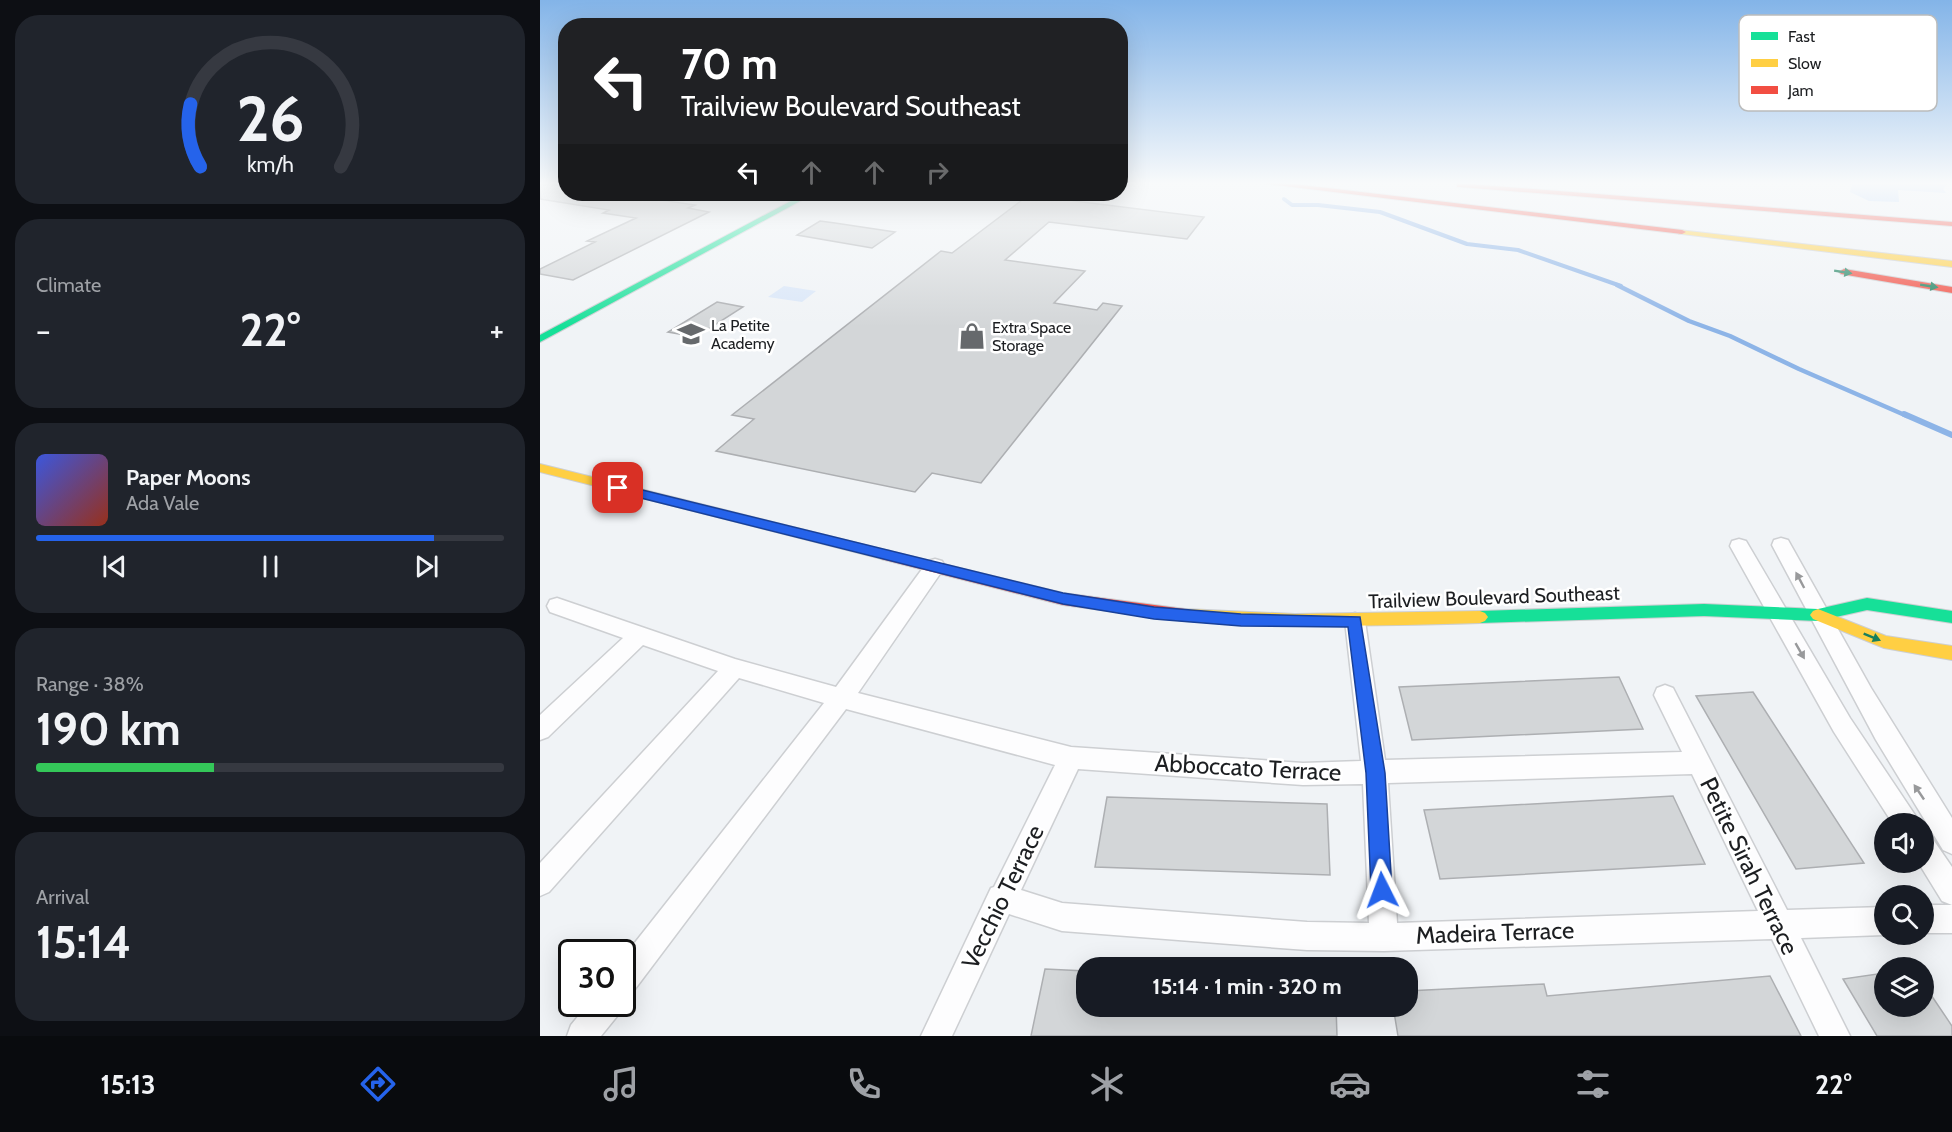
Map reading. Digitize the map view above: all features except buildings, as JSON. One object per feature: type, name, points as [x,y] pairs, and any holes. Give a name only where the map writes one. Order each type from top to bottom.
[{"type":"main road","points":[[540,339],[742,230]]},
{"type":"main road","points":[[1593,230],[1703,249]]},
{"type":"main road","points":[[1669,230],[1952,264]]},
{"type":"main road","points":[[1830,270],[1952,290]]},
{"type":"main road","name":"Trailview Boulevard Southeast","points":[[540,468],[1063,598],[1154,613],[1241,620],[1355,621],[1704,610],[1818,615],[1867,604],[1952,617]]},
{"type":"main road","name":"Trailview Boulevard Southeast","points":[[1818,615],[1884,642],[1952,652]]},
{"type":"street","points":[[1781,545],[1868,707],[1952,841]]},
{"type":"street","points":[[1739,546],[1842,725],[1901,813]]},
{"type":"street","points":[[636,965],[841,698],[918,593],[935,566]]},
{"type":"street","name":"Abboccato Terrace","points":[[557,606],[735,668],[1071,758],[1303,774],[1698,763]]},
{"type":"street","points":[[1355,621],[1376,773],[1384,937]]},
{"type":"street","points":[[540,729],[640,635]]},
{"type":"street","points":[[540,883],[735,668]]},
{"type":"street","name":"Petite Sirah Terrace","points":[[1665,695],[1777,924],[1835,1036]]},
{"type":"street","name":"Vecchio Terrace","points":[[936,1036],[1001,898],[1071,758]]},
{"type":"street","points":[[1934,864],[1952,891]]},
{"type":"street","name":"Madeira Terrace","points":[[1001,898],[1062,917],[1307,936],[1384,937],[1874,921]]},
{"type":"street","points":[[1934,920],[1952,919]]},
{"type":"street","points":[[582,1036],[597,1017]]},
{"type":"shaded area","points":[[784,286],[816,291],[802,302],[768,297]]},
{"type":"waterway","points":[[1430,230],[1467,244],[1518,250],[1621,286]]},
{"type":"waterway","points":[[1617,285],[1689,321],[1730,336],[1907,416]]},
{"type":"waterway","points":[[1904,414],[1952,435]]},
{"type":"traffic: fast","points":[[540,339],[742,230]]},
{"type":"traffic: fast","points":[[1480,617],[1704,610],[1818,615],[1867,604],[1952,617]]},
{"type":"traffic: slow","points":[[1682,232],[1952,264]]},
{"type":"traffic: slow","points":[[540,468],[886,555]]},
{"type":"traffic: slow","points":[[1185,615],[1295,620],[1480,617]]},
{"type":"traffic: slow","points":[[1818,615],[1884,642],[1952,653]]},
{"type":"traffic: jam","points":[[1668,230],[1682,232]]},
{"type":"traffic: jam","points":[[1844,272],[1952,290]]},
{"type":"traffic: jam","points":[[886,555],[1063,599],[1185,615]]},
{"type":"place","name":"La Petite Academy","points":[[691,334]]},
{"type":"place","name":"Extra Space Storage","points":[[972,336]]},
{"type":"route","points":[[618,488],[1063,598],[1154,613],[1241,620],[1355,621],[1376,773],[1382,890]]}]
